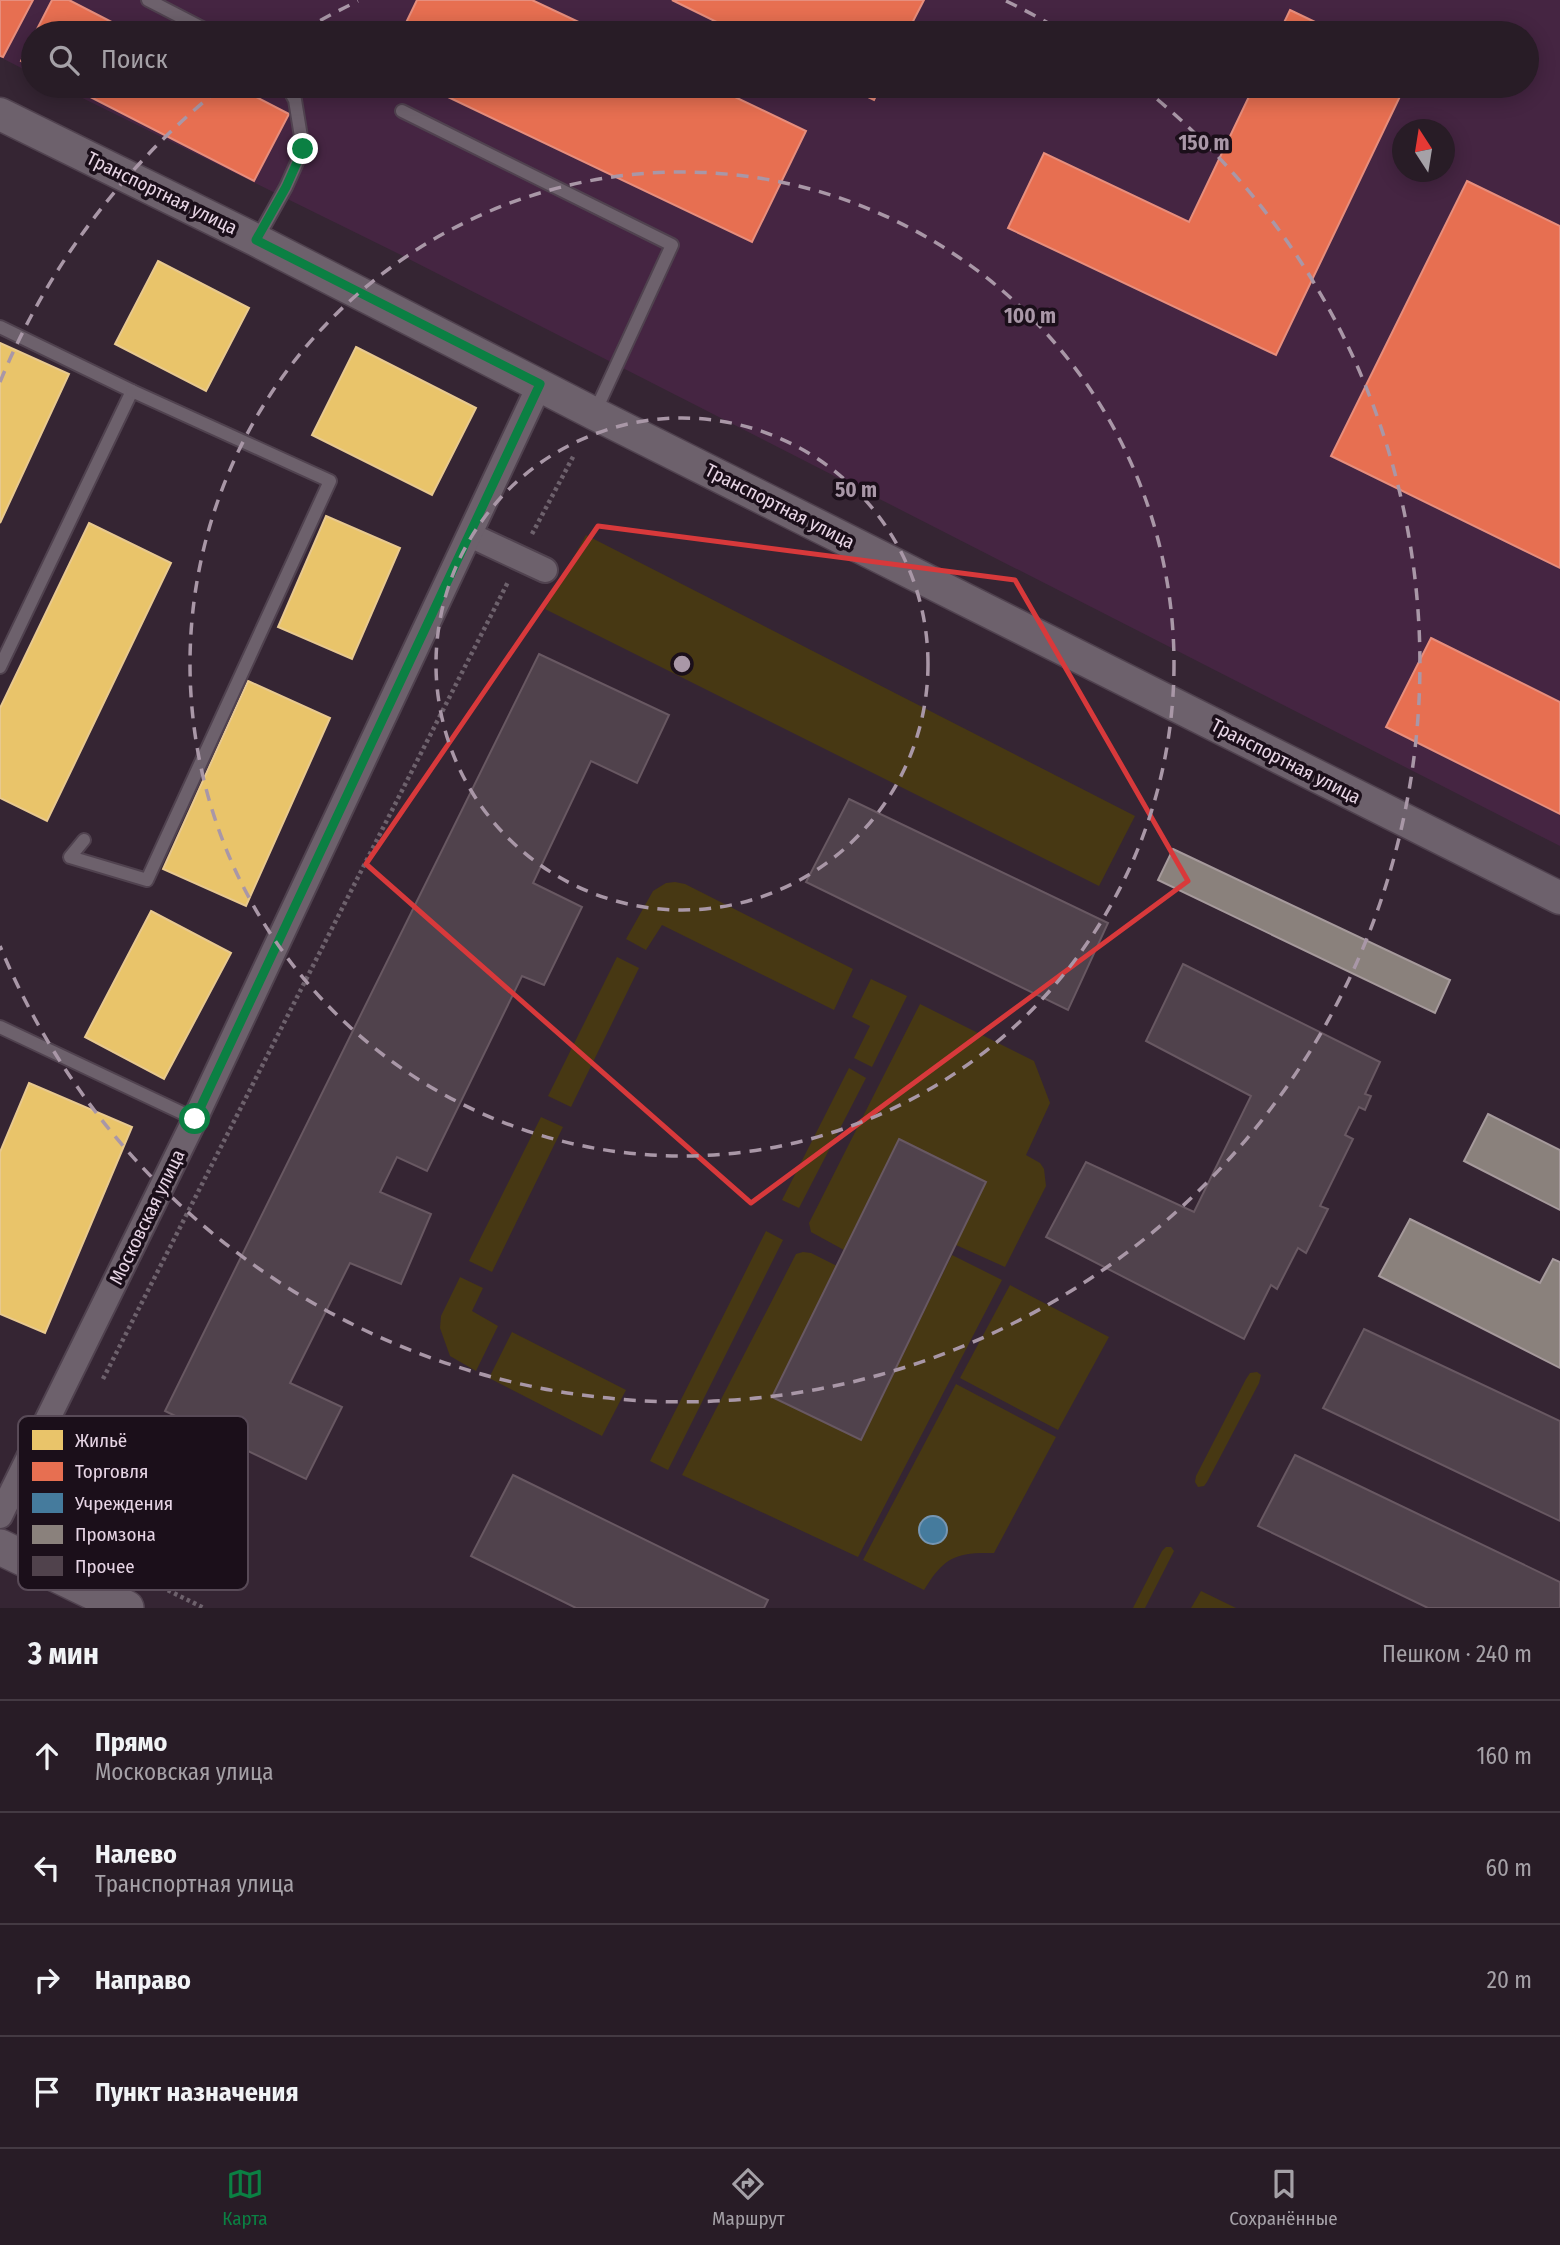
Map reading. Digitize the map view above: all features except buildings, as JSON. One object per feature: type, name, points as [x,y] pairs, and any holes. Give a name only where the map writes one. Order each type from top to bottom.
[{"type":"main road","points":[[0,1547],[18,1556]]},
{"type":"main road","points":[[89,1590],[126,1608]]},
{"type":"street","name":"Транспортная улица","points":[[0,114],[256,240],[595,414],[1560,898]]},
{"type":"street","name":"Московская улица","points":[[49,1416],[195,1119],[540,384]]},
{"type":"street","points":[[470,535],[545,570]]},
{"type":"street","name":"Московская улица","points":[[0,1516],[18,1479]]},
{"type":"lane","points":[[148,0],[189,21]]},
{"type":"lane","points":[[256,240],[286,187],[303,149],[294,98]]},
{"type":"lane","points":[[402,111],[672,245],[595,414]]},
{"type":"lane","points":[[0,327],[132,391],[330,481],[147,880],[70,857],[84,840]]},
{"type":"lane","points":[[0,667],[132,391]]},
{"type":"lane","points":[[0,1027],[195,1119]]},
{"type":"path","points":[[98,1388],[574,454]]},
{"type":"highlighted area","points":[[598,526],[1015,580],[1188,881],[751,1203],[366,864]]},
{"type":"shaded area","points":[[0,0],[1560,0],[1560,846],[399,254],[82,98],[1539,98],[1539,21],[21,21],[21,68],[0,57]]},
{"type":"shaded area","points":[[586,535],[1135,816],[1099,886],[545,609]]},
{"type":"shaded area","points":[[666,883],[685,884],[853,969],[834,1010],[662,925],[646,950],[626,939],[653,891]]},
{"type":"shaded area","points":[[617,957],[639,968],[571,1107],[548,1096]]},
{"type":"shaded area","points":[[871,979],[907,996],[872,1067],[854,1058],[870,1026],[852,1017]]},
{"type":"shaded area","points":[[920,1004],[1034,1061],[1050,1103],[1026,1155],[1040,1163],[1044,1169],[1046,1186],[1005,1267],[956,1245],[986,1182],[899,1139],[844,1250],[811,1232],[809,1223]]},
{"type":"shaded area","points":[[849,1068],[866,1078],[799,1208],[782,1200]]},
{"type":"shaded area","points":[[541,1117],[563,1127],[492,1272],[469,1261]]},
{"type":"shaded area","points":[[766,1231],[783,1240],[668,1470],[650,1461]]},
{"type":"shaded area","points":[[811,1253],[837,1266],[772,1397],[861,1440],[952,1255],[1002,1280],[858,1557],[682,1475],[796,1254]]},
{"type":"shaded area","points":[[460,1277],[483,1288],[472,1311],[498,1326],[476,1371],[450,1356],[440,1328],[441,1316]]},
{"type":"shaded area","points":[[1010,1285],[1109,1337],[1058,1430],[960,1378]]},
{"type":"shaded area","points":[[512,1332],[626,1390],[602,1436],[489,1378]]},
{"type":"shaded area","points":[[1257,1372],[1261,1375],[1259,1383],[1207,1482],[1198,1487],[1196,1476],[1246,1379],[1250,1373]]},
{"type":"shaded area","points":[[956,1384],[1056,1437],[994,1553],[970,1554],[952,1559],[938,1570],[924,1590],[863,1560]]},
{"type":"shaded area","points":[[1171,1547],[1174,1551],[1145,1608],[1133,1608],[1162,1551]]},
{"type":"shaded area","points":[[1201,1591],[1236,1608],[1191,1608]]},
{"type":"route","points":[[195,1119],[540,384],[256,240],[286,187],[303,149]]}]
